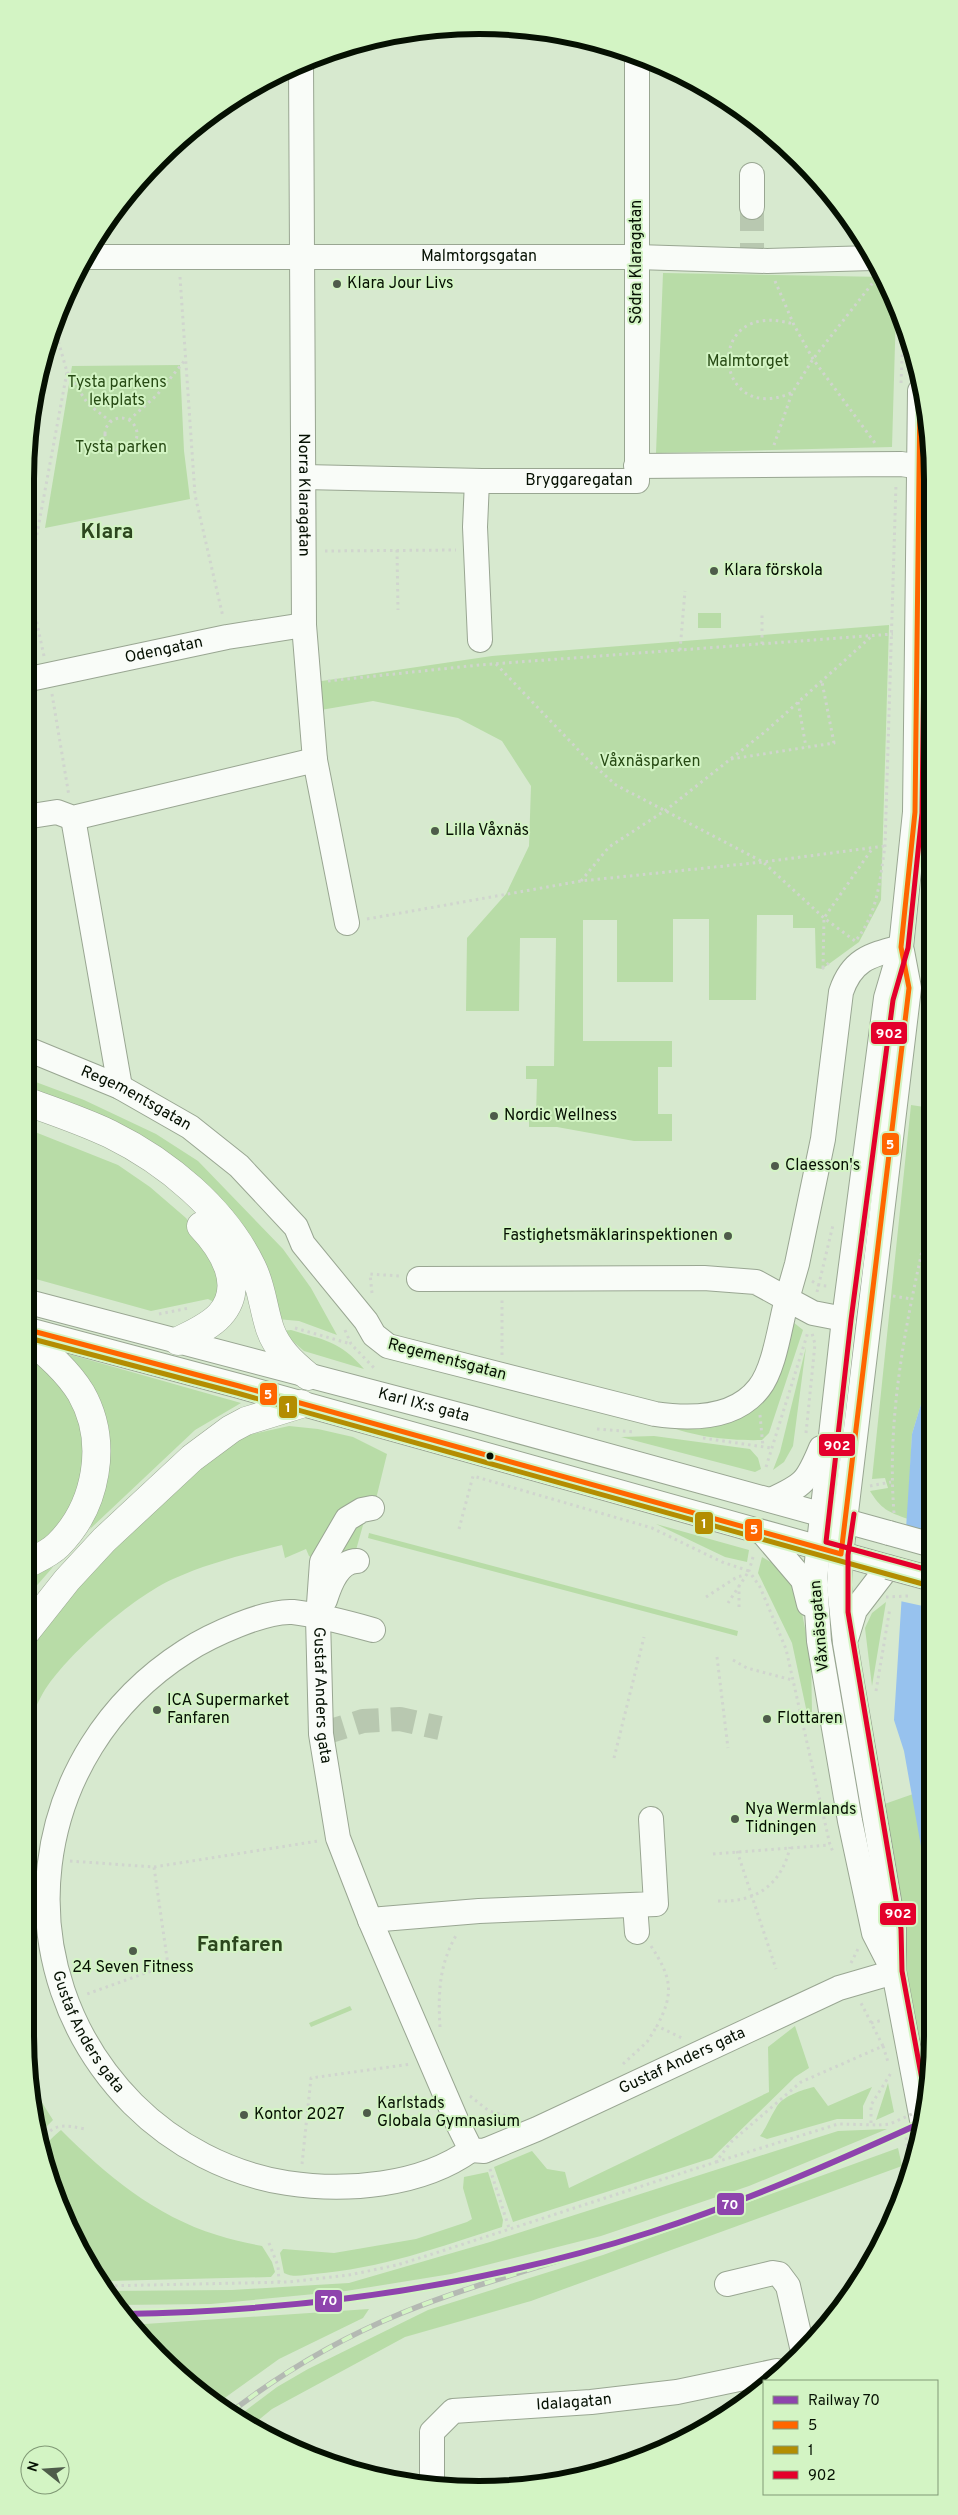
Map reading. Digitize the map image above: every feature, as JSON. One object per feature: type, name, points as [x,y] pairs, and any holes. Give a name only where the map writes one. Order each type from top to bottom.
[{"type":"highway","points":[[34,1104],[110,1134],[153,1159],[177,1177],[202,1200],[242,1247],[259,1286],[275,1340],[291,1361],[308,1376]]},
{"type":"highway","points":[[34,1123],[81,1141],[132,1166],[182,1206],[219,1247],[228,1264],[232,1278],[227,1305],[208,1325],[178,1341]]},
{"type":"highway","points":[[34,1343],[50,1356],[80,1392],[92,1419],[97,1457],[87,1505],[73,1528],[56,1546],[34,1559]]},
{"type":"highway","points":[[34,1622],[67,1580],[104,1540],[192,1458],[231,1429],[246,1421],[301,1404]]},
{"type":"street","name":"Södra Klaragatan","points":[[636,466],[637,63]]},
{"type":"street","name":"Norra Klaragatan","points":[[301,72],[304,625],[315,760],[347,922]]},
{"type":"street","points":[[752,175],[752,207]]},
{"type":"street","name":"Malmtorgsgatan","points":[[93,257],[757,256],[870,265]]},
{"type":"street","name":"Våxnäsgatan","points":[[910,391],[923,464]]},
{"type":"street","name":"Bryggaregatan","points":[[304,477],[477,481],[637,481],[636,466],[896,464],[924,467]]},
{"type":"street","name":"Våxnäsgatan","points":[[894,1972],[874,1933],[848,1812],[819,1641],[815,1578],[844,1319],[886,998],[901,947],[913,845],[924,473]]},
{"type":"street","points":[[477,481],[476,550],[480,640]]},
{"type":"street","name":"Odengatan","points":[[34,678],[227,637],[304,625]]},
{"type":"street","points":[[34,816],[57,812],[73,818],[315,760]]},
{"type":"street","points":[[73,818],[120,1087]]},
{"type":"street","name":"Våxnäsgatan","points":[[901,947],[909,988],[846,1521],[840,1554],[839,1585],[845,1643],[894,1930],[894,1972],[919,2103]]},
{"type":"street","name":"Regementsgatan","points":[[34,1052],[120,1087],[190,1127],[239,1166],[296,1227],[303,1244],[371,1319],[388,1346],[655,1414],[679,1418],[703,1417],[718,1413],[743,1402],[759,1389],[768,1371],[797,1264],[823,1139],[841,992],[845,979],[857,963],[874,954],[901,947]]},
{"type":"street","points":[[419,1278],[704,1278],[746,1281],[765,1286],[813,1313],[844,1319]]},
{"type":"street","name":"Karl IX:s gata","points":[[34,1302],[471,1418],[846,1521],[892,1526],[924,1542]]},
{"type":"street","name":"Karl IX:s gata","points":[[34,1331],[924,1577]]},
{"type":"street","points":[[771,1500],[797,1488],[810,1475],[832,1420]]},
{"type":"street","points":[[318,1618],[322,1562],[347,1519],[362,1510],[372,1508]]},
{"type":"street","points":[[763,1533],[803,1580],[819,1641]]},
{"type":"street","points":[[318,1618],[335,1576],[345,1564],[357,1560]]},
{"type":"street","points":[[845,1643],[855,1610],[888,1567]]},
{"type":"street","name":"Gustaf Anders gata","points":[[478,2150],[457,2122],[370,1920],[338,1838],[321,1734],[318,1618],[291,1612],[280,1614],[229,1628],[203,1640],[145,1679],[114,1712],[87,1749],[60,1811],[49,1859],[46,1882],[51,1950],[65,2002],[94,2058],[123,2094],[158,2126],[196,2152],[217,2162],[260,2177],[300,2185],[348,2186],[397,2180],[452,2161],[478,2150],[751,2031],[839,1988],[850,1972],[894,1972]]},
{"type":"street","points":[[318,1618],[373,1630]]},
{"type":"street","points":[[370,1920],[478,1911],[656,1904],[651,1819]]},
{"type":"street","points":[[635,1905],[637,1932]]},
{"type":"street","points":[[727,2284],[774,2273],[779,2274],[788,2286],[801,2343]]},
{"type":"street","name":"Idalagatan","points":[[432,2478],[432,2432],[453,2411],[591,2402],[677,2392],[773,2371]]},
{"type":"path","points":[[178,256],[195,494],[227,637]]},
{"type":"path","points":[[496,664],[588,760],[616,785],[763,862],[824,918],[855,941],[865,929],[877,898],[885,846],[897,455],[878,447],[813,359],[757,256]]},
{"type":"path","points":[[767,464],[792,393],[873,271]]},
{"type":"path","points":[[792,393],[769,399],[749,395],[736,385],[727,363],[732,340],[743,328],[758,321],[770,320],[794,325]]},
{"type":"path","points":[[57,336],[67,372],[88,404],[110,421]]},
{"type":"path","points":[[905,349],[910,391]]},
{"type":"path","points":[[128,420],[141,412],[158,395],[185,360]]},
{"type":"path","points":[[34,550],[67,372]]},
{"type":"path","points":[[122,418],[128,420],[134,424],[137,436],[131,447],[119,450],[113,448],[105,439],[106,426],[110,421],[122,418]]},
{"type":"path","points":[[397,550],[398,610]]},
{"type":"path","points":[[304,551],[476,550]]},
{"type":"path","points":[[680,650],[685,591]]},
{"type":"path","points":[[34,609],[49,675],[73,818]]},
{"type":"path","points":[[762,613],[762,644]]},
{"type":"path","points":[[308,683],[496,664],[919,633]]},
{"type":"path","points":[[581,881],[609,848],[666,810],[730,760],[766,731],[874,635]]},
{"type":"path","points":[[730,760],[834,743],[822,682]]},
{"type":"path","points":[[798,702],[806,747]]},
{"type":"path","points":[[347,922],[581,881],[763,862],[895,844],[913,845]]},
{"type":"path","points":[[822,969],[824,918],[872,848]]},
{"type":"path","points":[[892,1526],[893,1417],[912,1299],[924,1244]]},
{"type":"path","points":[[371,1319],[370,1274],[419,1278]]},
{"type":"path","points":[[502,1278],[502,1375]]},
{"type":"path","points":[[813,1313],[818,1285]]},
{"type":"path","points":[[889,1295],[912,1299]]},
{"type":"path","points":[[343,1327],[351,1344],[373,1370],[383,1372]]},
{"type":"path","points":[[766,1468],[810,1328],[815,1344],[805,1440]]},
{"type":"path","points":[[609,1436],[590,1428],[642,1432]]},
{"type":"path","points":[[698,1437],[771,1448]]},
{"type":"path","points":[[458,1529],[473,1476],[652,1528],[722,1562],[748,1571],[760,1587],[783,1641],[830,1845],[837,1861]]},
{"type":"path","points":[[864,1487],[892,1482]]},
{"type":"path","points":[[728,1603],[748,1571],[754,1557]]},
{"type":"path","points":[[706,1597],[738,1577],[745,1575]]},
{"type":"path","points":[[739,1607],[740,1583]]},
{"type":"path","points":[[886,1597],[910,1596]]},
{"type":"path","points":[[614,1758],[644,1637]]},
{"type":"path","points":[[716,1657],[728,1748]]},
{"type":"path","points":[[733,1660],[746,1668],[792,1680]]},
{"type":"path","points":[[61,1860],[154,1867],[338,1838]]},
{"type":"path","points":[[713,1854],[830,1845]]},
{"type":"path","points":[[718,1901],[735,1901],[767,1890],[782,1872],[790,1847]]},
{"type":"path","points":[[737,1852],[776,1970]]},
{"type":"path","points":[[65,2002],[168,1965],[154,1867]]},
{"type":"path","points":[[440,2032],[438,1999],[441,1973],[447,1950],[459,1930],[478,1911]]},
{"type":"path","points":[[618,2069],[647,2042],[657,2026],[666,2008],[669,1987],[666,1968],[651,1945],[637,1932]]},
{"type":"path","points":[[716,2162],[731,2142],[801,2082],[883,2046],[850,1972],[858,1948]]},
{"type":"path","points":[[657,2026],[686,2041]]},
{"type":"path","points":[[300,2185],[311,2078],[409,2065],[430,2057]]},
{"type":"path","points":[[871,2123],[871,2105],[891,2073]]},
{"type":"path","points":[[464,2089],[489,2111],[515,2118]]},
{"type":"path","points":[[111,2286],[279,2282],[350,2275],[397,2264],[838,2124],[890,2124],[917,2112]]},
{"type":"path","points":[[46,2137],[56,2126],[63,2125],[84,2129]]},
{"type":"path","points":[[478,2150],[509,2228]]},
{"type":"path","points":[[269,2243],[278,2266],[279,2282]]},
{"type":"green space","name":"Malmtorget","points":[[663,273],[875,277],[896,323],[892,447],[656,453]]},
{"type":"green space","name":"Tysta parken","points":[[180,365],[184,451],[190,499],[45,528],[72,366]]},
{"type":"green space","points":[[698,613],[721,613],[721,628],[698,628]]},
{"type":"green space","name":"Våxnäsparken","points":[[889,625],[881,900],[859,942],[822,969],[816,968],[815,928],[793,928],[793,915],[757,915],[756,1000],[709,1000],[709,919],[673,919],[673,982],[617,982],[617,920],[583,920],[583,1041],[672,1041],[672,1067],[658,1067],[658,1114],[672,1114],[672,1141],[634,1141],[557,1127],[529,1127],[529,1116],[536,1116],[537,1079],[526,1079],[526,1066],[554,1066],[556,938],[520,938],[519,1011],[466,1011],[467,938],[506,894],[529,846],[531,786],[502,741],[458,718],[373,701],[315,711],[308,683],[492,656]]},
{"type":"green space","points":[[34,1081],[84,1100],[156,1134],[198,1161],[283,1249],[311,1288],[337,1335],[299,1321],[277,1319],[231,1220],[34,1098]]},
{"type":"green space","points":[[911,1105],[924,1107],[924,1394],[912,1434],[908,1519],[886,1509],[878,1502],[870,1491],[888,1488],[885,1478],[872,1479]]},
{"type":"green space","points":[[34,1132],[118,1165],[150,1187],[186,1218],[205,1243],[222,1285],[216,1303],[208,1299],[151,1311],[34,1278]]},
{"type":"green space","points":[[793,1322],[803,1330],[769,1433],[762,1440],[713,1437],[688,1433],[666,1425],[742,1411]]},
{"type":"green space","points":[[291,1330],[322,1339],[339,1347],[347,1352],[364,1369],[304,1351],[281,1331]]},
{"type":"green space","points":[[806,1347],[793,1446],[784,1462],[773,1470],[780,1452]]},
{"type":"green space","points":[[61,1352],[241,1403],[195,1430],[90,1529],[100,1500]]},
{"type":"green space","points":[[34,1358],[44,1364],[80,1413],[87,1445],[79,1498],[48,1540],[34,1547]]},
{"type":"green space","points":[[289,1426],[318,1429],[353,1437],[387,1454],[376,1499],[316,1560],[309,1556],[306,1549],[285,1558],[282,1545],[240,1555],[200,1568],[173,1579],[139,1599],[102,1628],[67,1662],[43,1693],[34,1711],[34,1642],[82,1581],[140,1521],[200,1465],[248,1435]]},
{"type":"green space","points":[[654,1436],[750,1449],[758,1458],[761,1469],[755,1472],[621,1437]]},
{"type":"green space","points":[[365,1518],[356,1550],[337,1560],[350,1527]]},
{"type":"green space","points":[[656,1524],[749,1550],[747,1562],[725,1557]]},
{"type":"green space","points":[[369,1533],[738,1631],[737,1636],[368,1538]]},
{"type":"green space","points":[[762,1557],[776,1565],[797,1588],[811,1658],[812,1712],[807,1713],[792,1643],[758,1573]]},
{"type":"green space","points":[[53,1567],[34,1589],[34,1574]]},
{"type":"green space","points":[[886,1602],[872,1686],[865,1628],[872,1613]]},
{"type":"green space","points":[[916,1793],[924,1835],[923,2070],[873,1808]]},
{"type":"green space","points":[[350,2006],[352,2010],[311,2027],[309,2023]]},
{"type":"green space","points":[[795,2026],[809,2068],[795,2077],[712,2158],[513,2222],[494,2167],[532,2151],[547,2169],[565,2172],[569,2188],[769,2092],[768,2047]]},
{"type":"green space","points":[[888,2083],[894,2112],[876,2120]]},
{"type":"green space","points":[[814,2087],[828,2106],[872,2087],[863,2106],[863,2119],[837,2119],[767,2139],[760,2136],[776,2108],[783,2100],[798,2092]]},
{"type":"green space","points":[[38,2097],[53,2120],[44,2129]]},
{"type":"green space","points":[[887,2129],[749,2186],[601,2236],[451,2274],[346,2291],[211,2304],[125,2305],[115,2291],[232,2290],[349,2283],[490,2242],[838,2131]]},
{"type":"green space","points":[[61,2130],[114,2178],[152,2205],[173,2217],[217,2235],[262,2246],[272,2262],[275,2272],[271,2277],[108,2281],[93,2259],[80,2233],[57,2179],[47,2145]]},
{"type":"green space","points":[[898,2148],[902,2166],[531,2301],[405,2337],[272,2409],[256,2422],[242,2413],[277,2387],[308,2369],[428,2310],[603,2255]]},
{"type":"green space","points":[[488,2172],[503,2220],[502,2227],[386,2262],[299,2276],[284,2273],[280,2253],[283,2249],[334,2253],[416,2239],[467,2222],[472,2219],[463,2188],[464,2177]]},
{"type":"green space","points":[[369,2309],[363,2318],[279,2359],[223,2399],[185,2371],[140,2324]]},
{"type":"water","points":[[924,1394],[924,1863],[904,1751],[894,1720],[912,1434]]},
{"type":"pier","points":[[905,1525],[924,1530],[924,1606],[900,1601]]},
{"type":"tunnel","points":[[752,207],[752,249]]},
{"type":"tunnel","points":[[321,1734],[363,1721],[400,1719],[440,1728]]},
{"type":"railway","points":[[236,2408],[271,2383],[313,2357],[379,2323],[454,2294],[612,2244]]},
{"type":"rail line","name":"70","points":[[131,2314],[257,2308],[323,2301],[390,2292],[522,2268],[651,2232],[720,2208],[821,2167],[915,2125]]},
{"type":"transit line","name":"5","points":[[34,1331],[239,1386],[841,1554],[909,988],[901,947],[915,812],[920,419]]},
{"type":"transit line","name":"902","points":[[924,653],[922,813],[908,948],[893,1000],[851,1320],[826,1542],[924,1569]]},
{"type":"transit line","name":"1","points":[[34,1339],[237,1393],[924,1584]]},
{"type":"transit line","name":"902","points":[[854,1514],[848,1555],[848,1612],[901,1929],[902,1971],[922,2078]]},
{"type":"place","name":"Klara Jour Livs","points":[[337,284]]},
{"type":"place","name":"Klara förskola","points":[[714,571]]},
{"type":"place","name":"Lilla Våxnäs","points":[[435,831]]},
{"type":"place","name":"Nordic Wellness","points":[[494,1116]]},
{"type":"place","name":"Claesson's","points":[[775,1166]]},
{"type":"place","name":"Fastighetsmäklarinspektionen","points":[[728,1236]]},
{"type":"place","name":"ICA Supermarket Fanfaren","points":[[157,1710]]},
{"type":"place","name":"Flottaren","points":[[767,1719]]},
{"type":"place","name":"Nya Wermlands Tidningen","points":[[735,1819]]},
{"type":"place","name":"24 Seven Fitness","points":[[133,1951]]},
{"type":"place","name":"Karlstads Globala Gymnasium","points":[[367,2113]]},
{"type":"place","name":"Kontor 2027","points":[[244,2115]]},
{"type":"district","name":"Klara","points":[[107,532]]},
{"type":"district","name":"Fanfaren","points":[[240,1945]]},
{"type":"park label","name":"Tysta parkens lekplats","points":[[117,392]]}]
